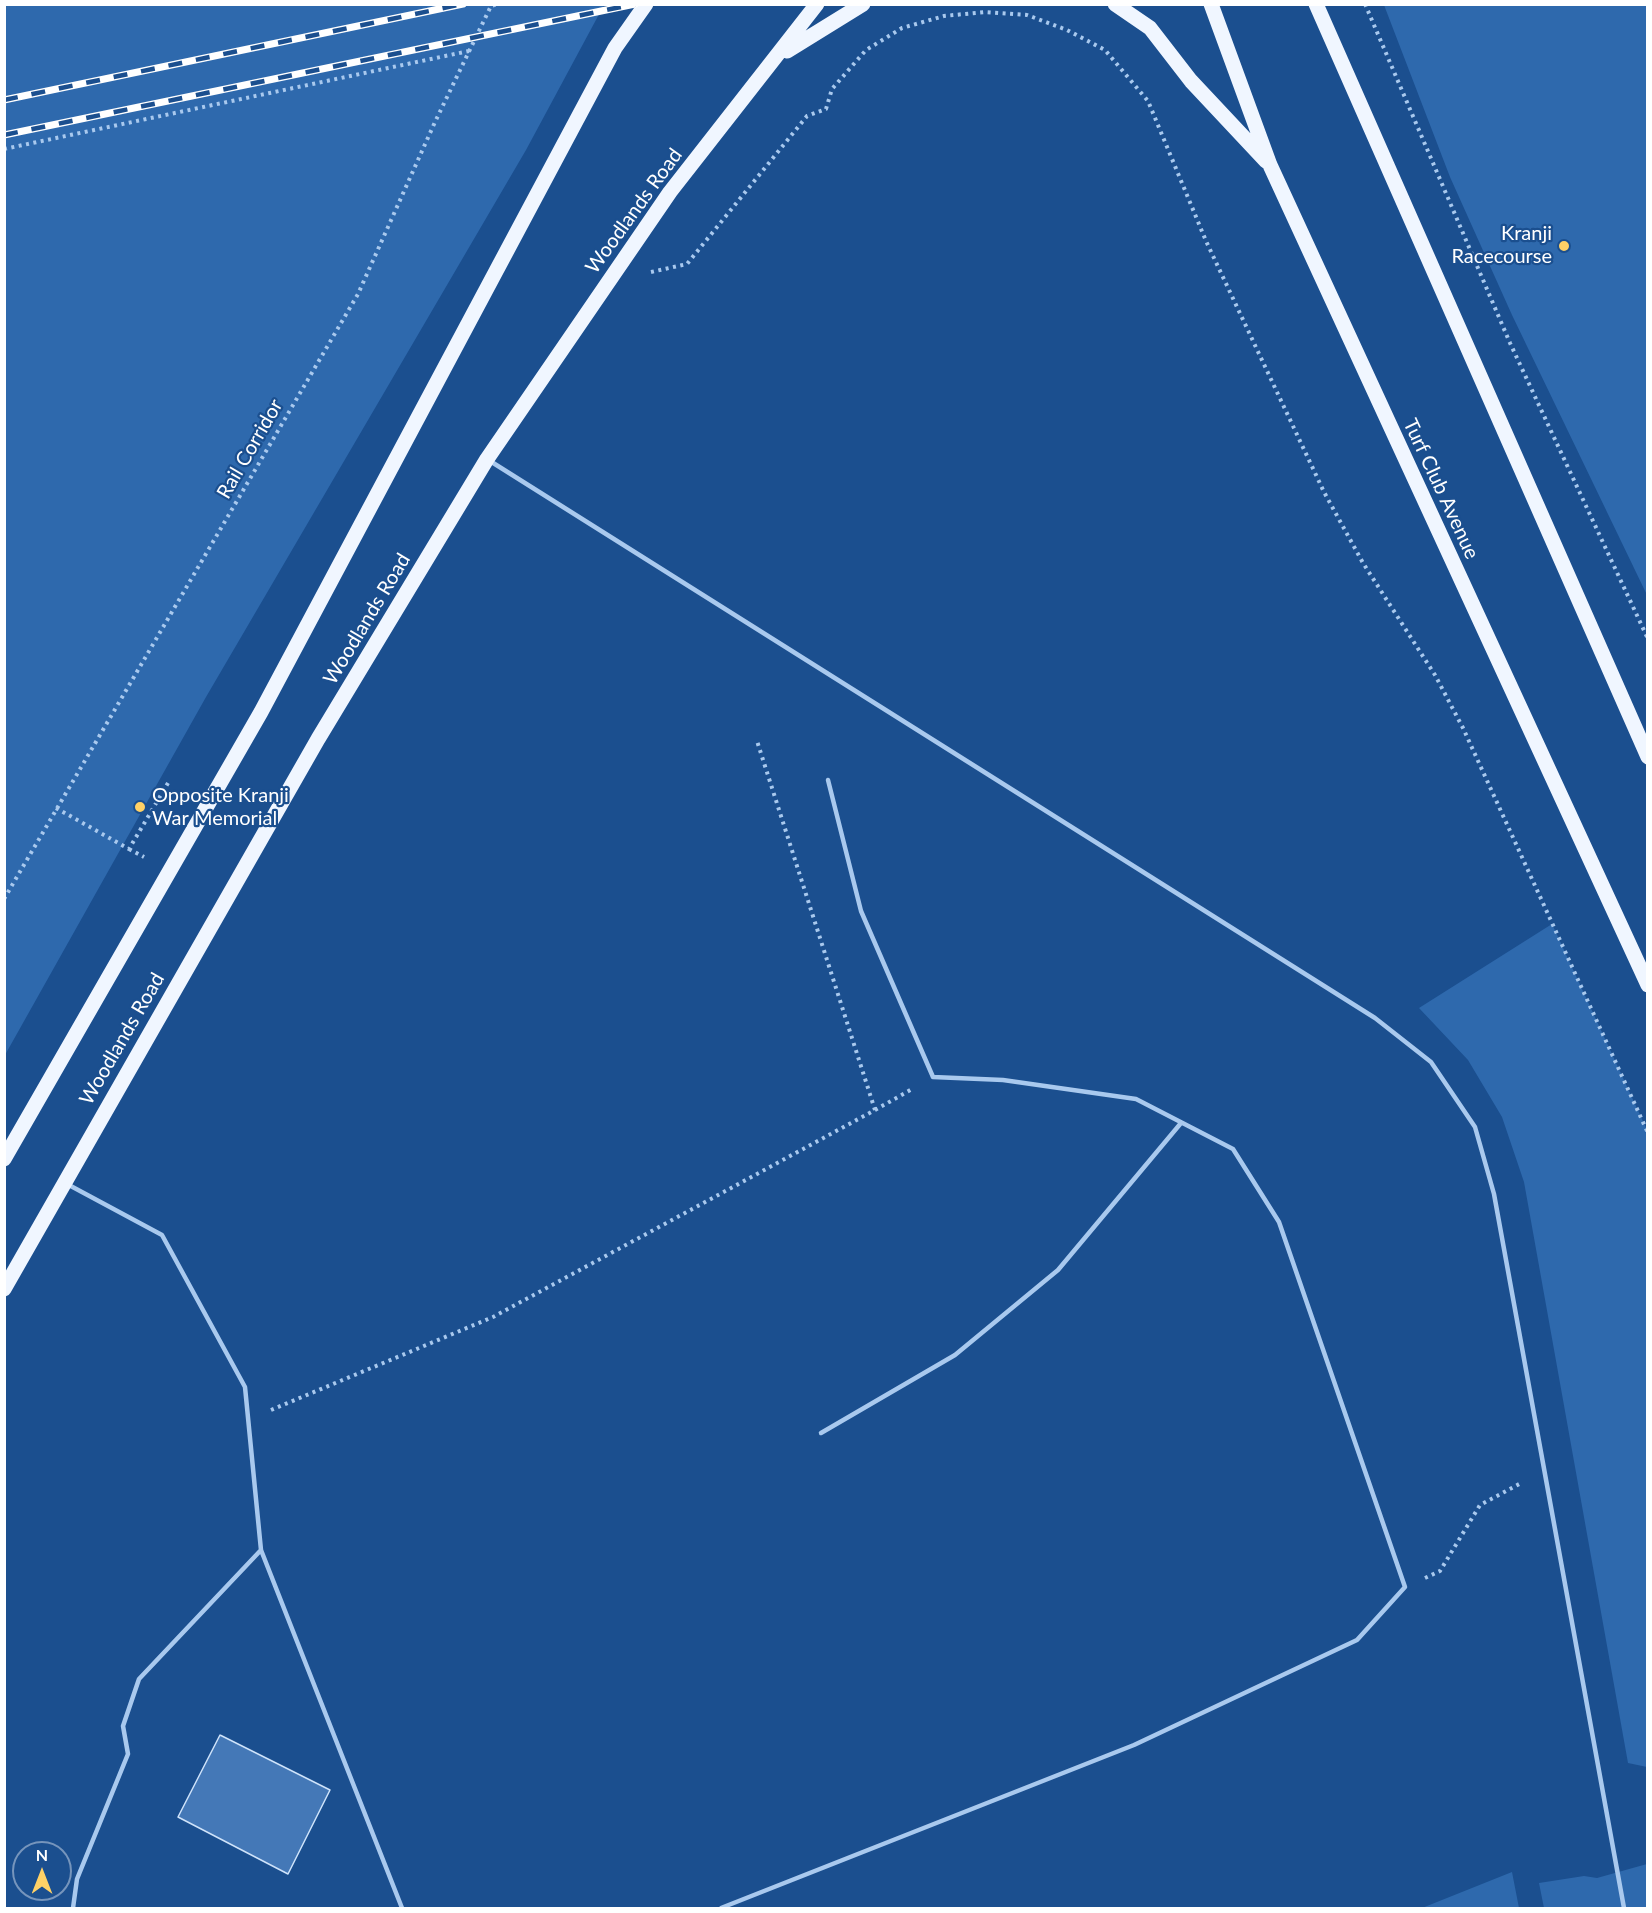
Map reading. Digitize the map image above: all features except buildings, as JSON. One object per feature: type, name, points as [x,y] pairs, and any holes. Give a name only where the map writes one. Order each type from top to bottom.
[{"type":"main road","points":[[4,1159],[261,712],[615,48],[646,4]]},
{"type":"main road","name":"Woodlands Road","points":[[4,1289],[318,739],[488,459],[670,192],[818,4]]},
{"type":"main road","points":[[780,55],[863,4]]},
{"type":"main road","points":[[1115,4],[1150,28],[1191,81],[1270,165]]},
{"type":"main road","name":"Turf Club Avenue","points":[[1211,4],[1270,165],[1647,985]]},
{"type":"main road","points":[[1316,4],[1323,26],[1647,757]]},
{"type":"main road","points":[[1320,4],[1323,26]]},
{"type":"lane","points":[[488,459],[1375,1018],[1431,1062],[1475,1126],[1494,1194],[1624,1908]]},
{"type":"lane","points":[[721,1908],[1134,1744],[1357,1640],[1405,1587],[1279,1222],[1233,1149],[1136,1099],[1003,1080],[933,1077],[861,911],[828,780]]},
{"type":"lane","points":[[821,1433],[955,1355],[1058,1270],[1181,1123]]},
{"type":"lane","points":[[65,1182],[162,1235],[245,1387],[261,1550],[402,1908]]},
{"type":"lane","points":[[73,1908],[77,1879],[128,1754],[123,1725],[139,1679],[261,1550]]},
{"type":"path","name":"Rail Corridor","points":[[4,899],[358,294],[491,6],[498,4]]},
{"type":"path","points":[[1365,4],[1510,344],[1647,639]]},
{"type":"path","points":[[645,273],[687,264],[807,116],[826,109],[832,88],[866,50],[902,28],[944,16],[985,12],[1027,15],[1067,30],[1105,50],[1148,101],[1206,241],[1324,492],[1363,563],[1435,675],[1463,728],[1647,1133]]},
{"type":"path","points":[[4,149],[470,51]]},
{"type":"path","points":[[757,741],[875,1110]]},
{"type":"path","points":[[56,808],[129,849],[168,783]]},
{"type":"path","points":[[248,1419],[493,1317],[933,1077]]},
{"type":"path","points":[[1405,1587],[1440,1571],[1480,1505],[1543,1473]]},
{"type":"shaded area","points":[[4,5],[604,5],[526,150],[206,697],[5,1055]]},
{"type":"shaded area","name":"Kranji Racecourse","points":[[1384,5],[1647,5],[1647,595],[1512,315],[1450,177]]},
{"type":"shaded area","points":[[1552,924],[1647,1130],[1647,1767],[1628,1763],[1524,1182],[1502,1117],[1468,1060],[1419,1008]]},
{"type":"shaded area","points":[[1647,1864],[1647,1908],[1544,1908],[1539,1883],[1584,1876],[1597,1878]]},
{"type":"shaded area","points":[[1512,1872],[1519,1908],[1422,1908]]},
{"type":"railway","points":[[4,100],[463,4]]},
{"type":"railway","points":[[4,135],[635,4]]},
{"type":"place","name":"Kranji Racecourse","points":[[1564,246]]},
{"type":"place","name":"Opposite Kranji War Memorial","points":[[140,807]]}]
